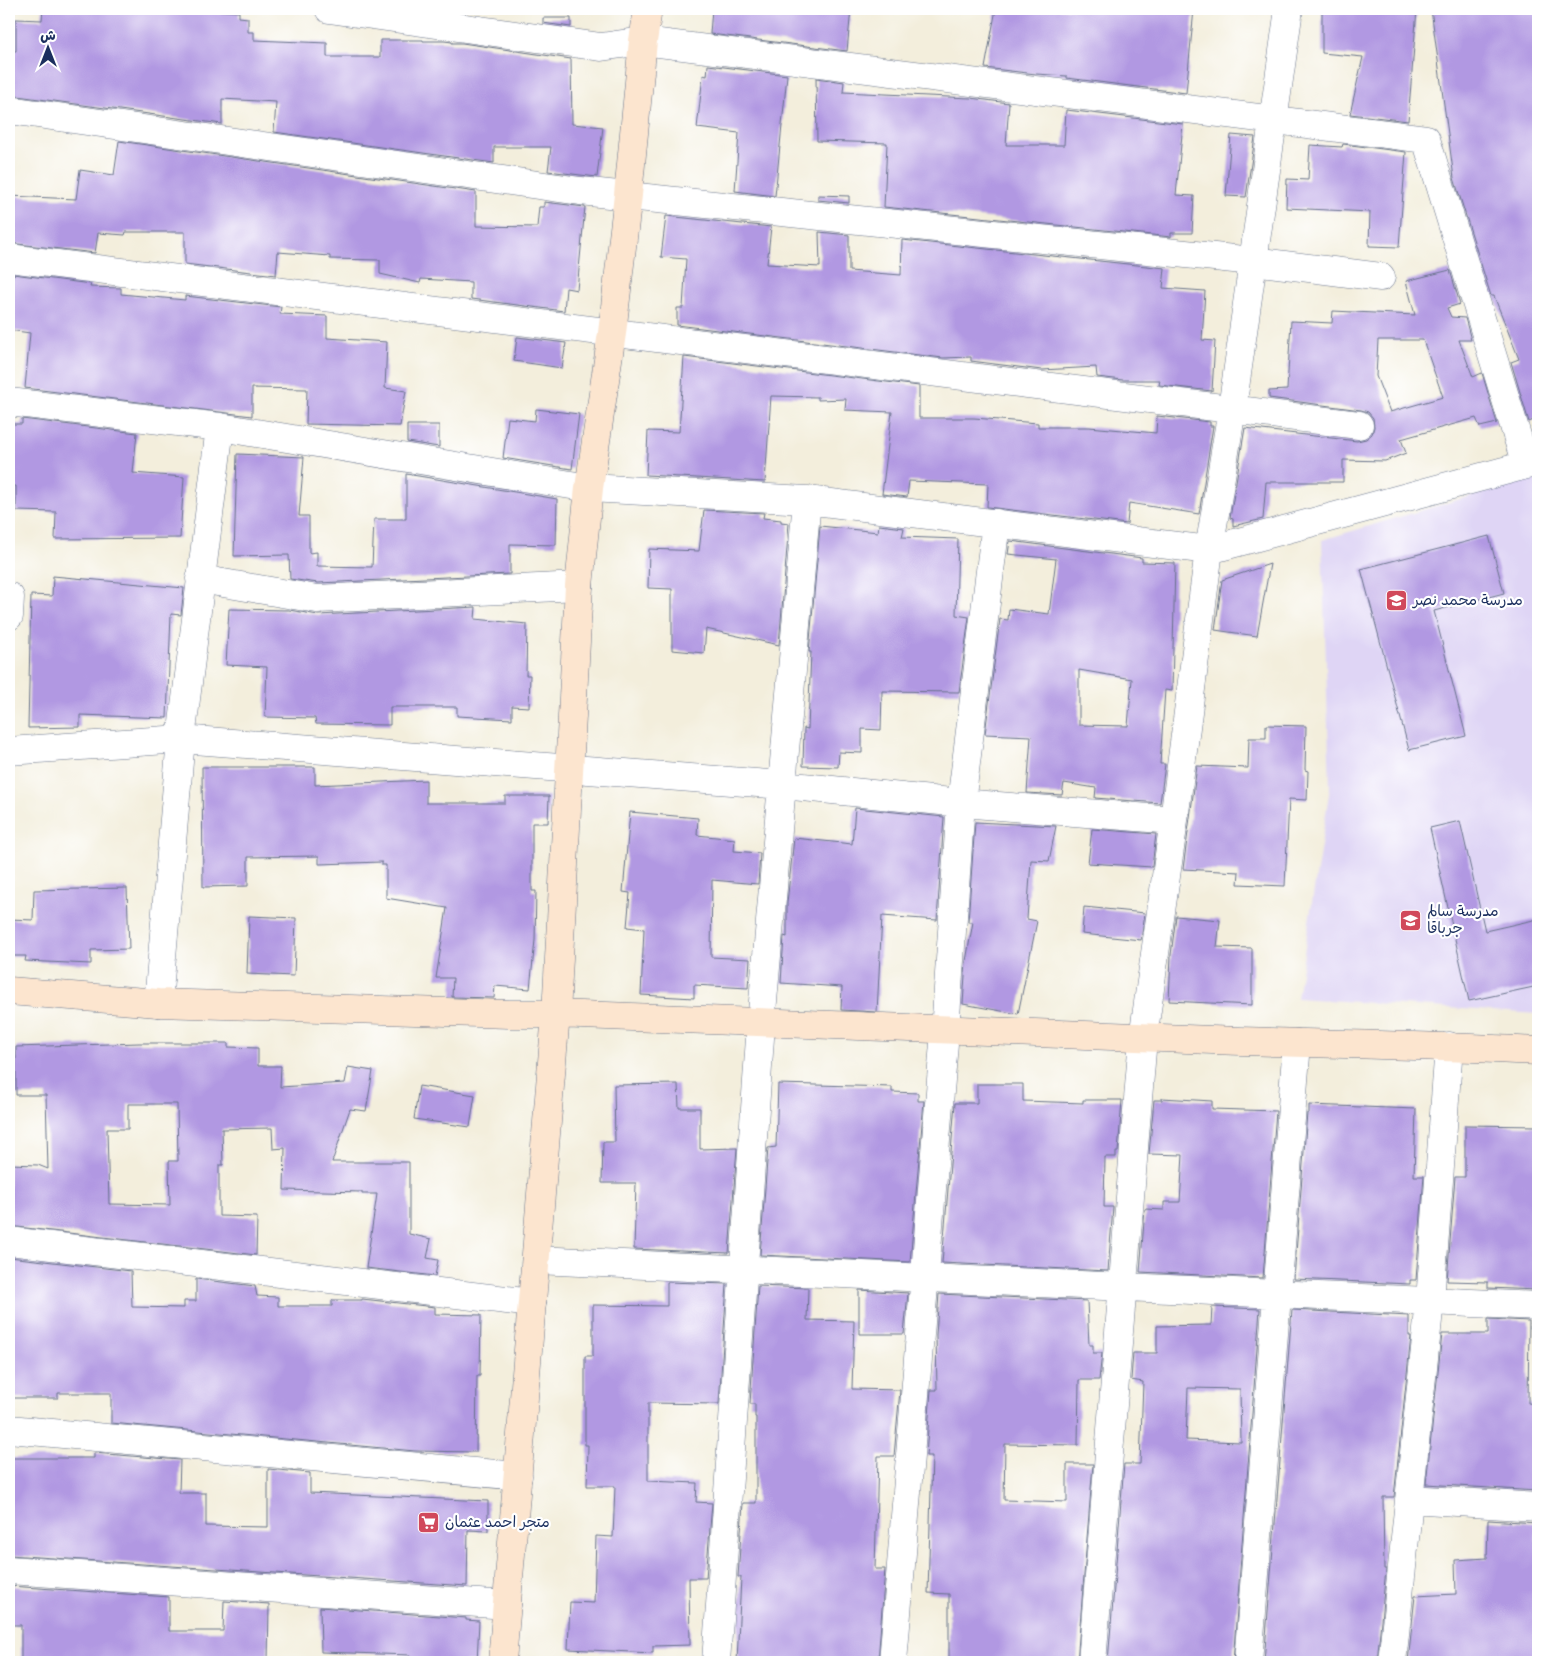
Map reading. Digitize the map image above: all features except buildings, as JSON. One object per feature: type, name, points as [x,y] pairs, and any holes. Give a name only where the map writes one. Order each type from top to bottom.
[{"type":"street","points":[[9,402],[220,427],[589,488],[807,500],[1209,550],[1532,463],[1426,139],[643,41],[600,47],[328,9]]},
{"type":"street","points":[[502,1662],[556,1014],[579,586],[589,488],[612,333],[648,9]]},
{"type":"street","points":[[1092,1662],[1143,1038],[1174,820],[1209,550],[1232,409],[1289,9]]},
{"type":"street","points":[[9,110],[580,191],[1253,261],[1381,277]]},
{"type":"street","points":[[9,258],[1359,425]]},
{"type":"street","points":[[158,1003],[181,739],[220,427]]},
{"type":"street","points":[[716,1662],[761,1024],[807,500]]},
{"type":"street","points":[[893,1662],[945,1031],[961,803],[996,523]]},
{"type":"street","points":[[200,579],[317,599],[579,586]]},
{"type":"street","points":[[9,751],[181,739],[782,784],[961,803],[1174,820]]},
{"type":"street","points":[[9,991],[158,1003],[556,1014],[945,1031],[1297,1043],[1449,1046],[1538,1051]]},
{"type":"street","points":[[1248,1662],[1297,1043]]},
{"type":"street","points":[[1392,1662],[1430,1301],[1449,1046]]},
{"type":"street","points":[[9,1241],[532,1303]]},
{"type":"street","points":[[536,1260],[1538,1306]]},
{"type":"street","points":[[9,1429],[518,1476]]},
{"type":"street","points":[[1409,1499],[1538,1508]]},
{"type":"street","points":[[9,1570],[507,1605]]},
{"type":"shaded area","points":[[1538,476],[1538,1014],[1297,998],[1330,788],[1322,540]]},
{"type":"place","name":"مدرسة محمد نصر","points":[[1397,600]]},
{"type":"place","name":"مدرسة سالم جرباقا","points":[[1411,920]]},
{"type":"place","name":"متجر احمد عثمان","points":[[429,1522]]}]
